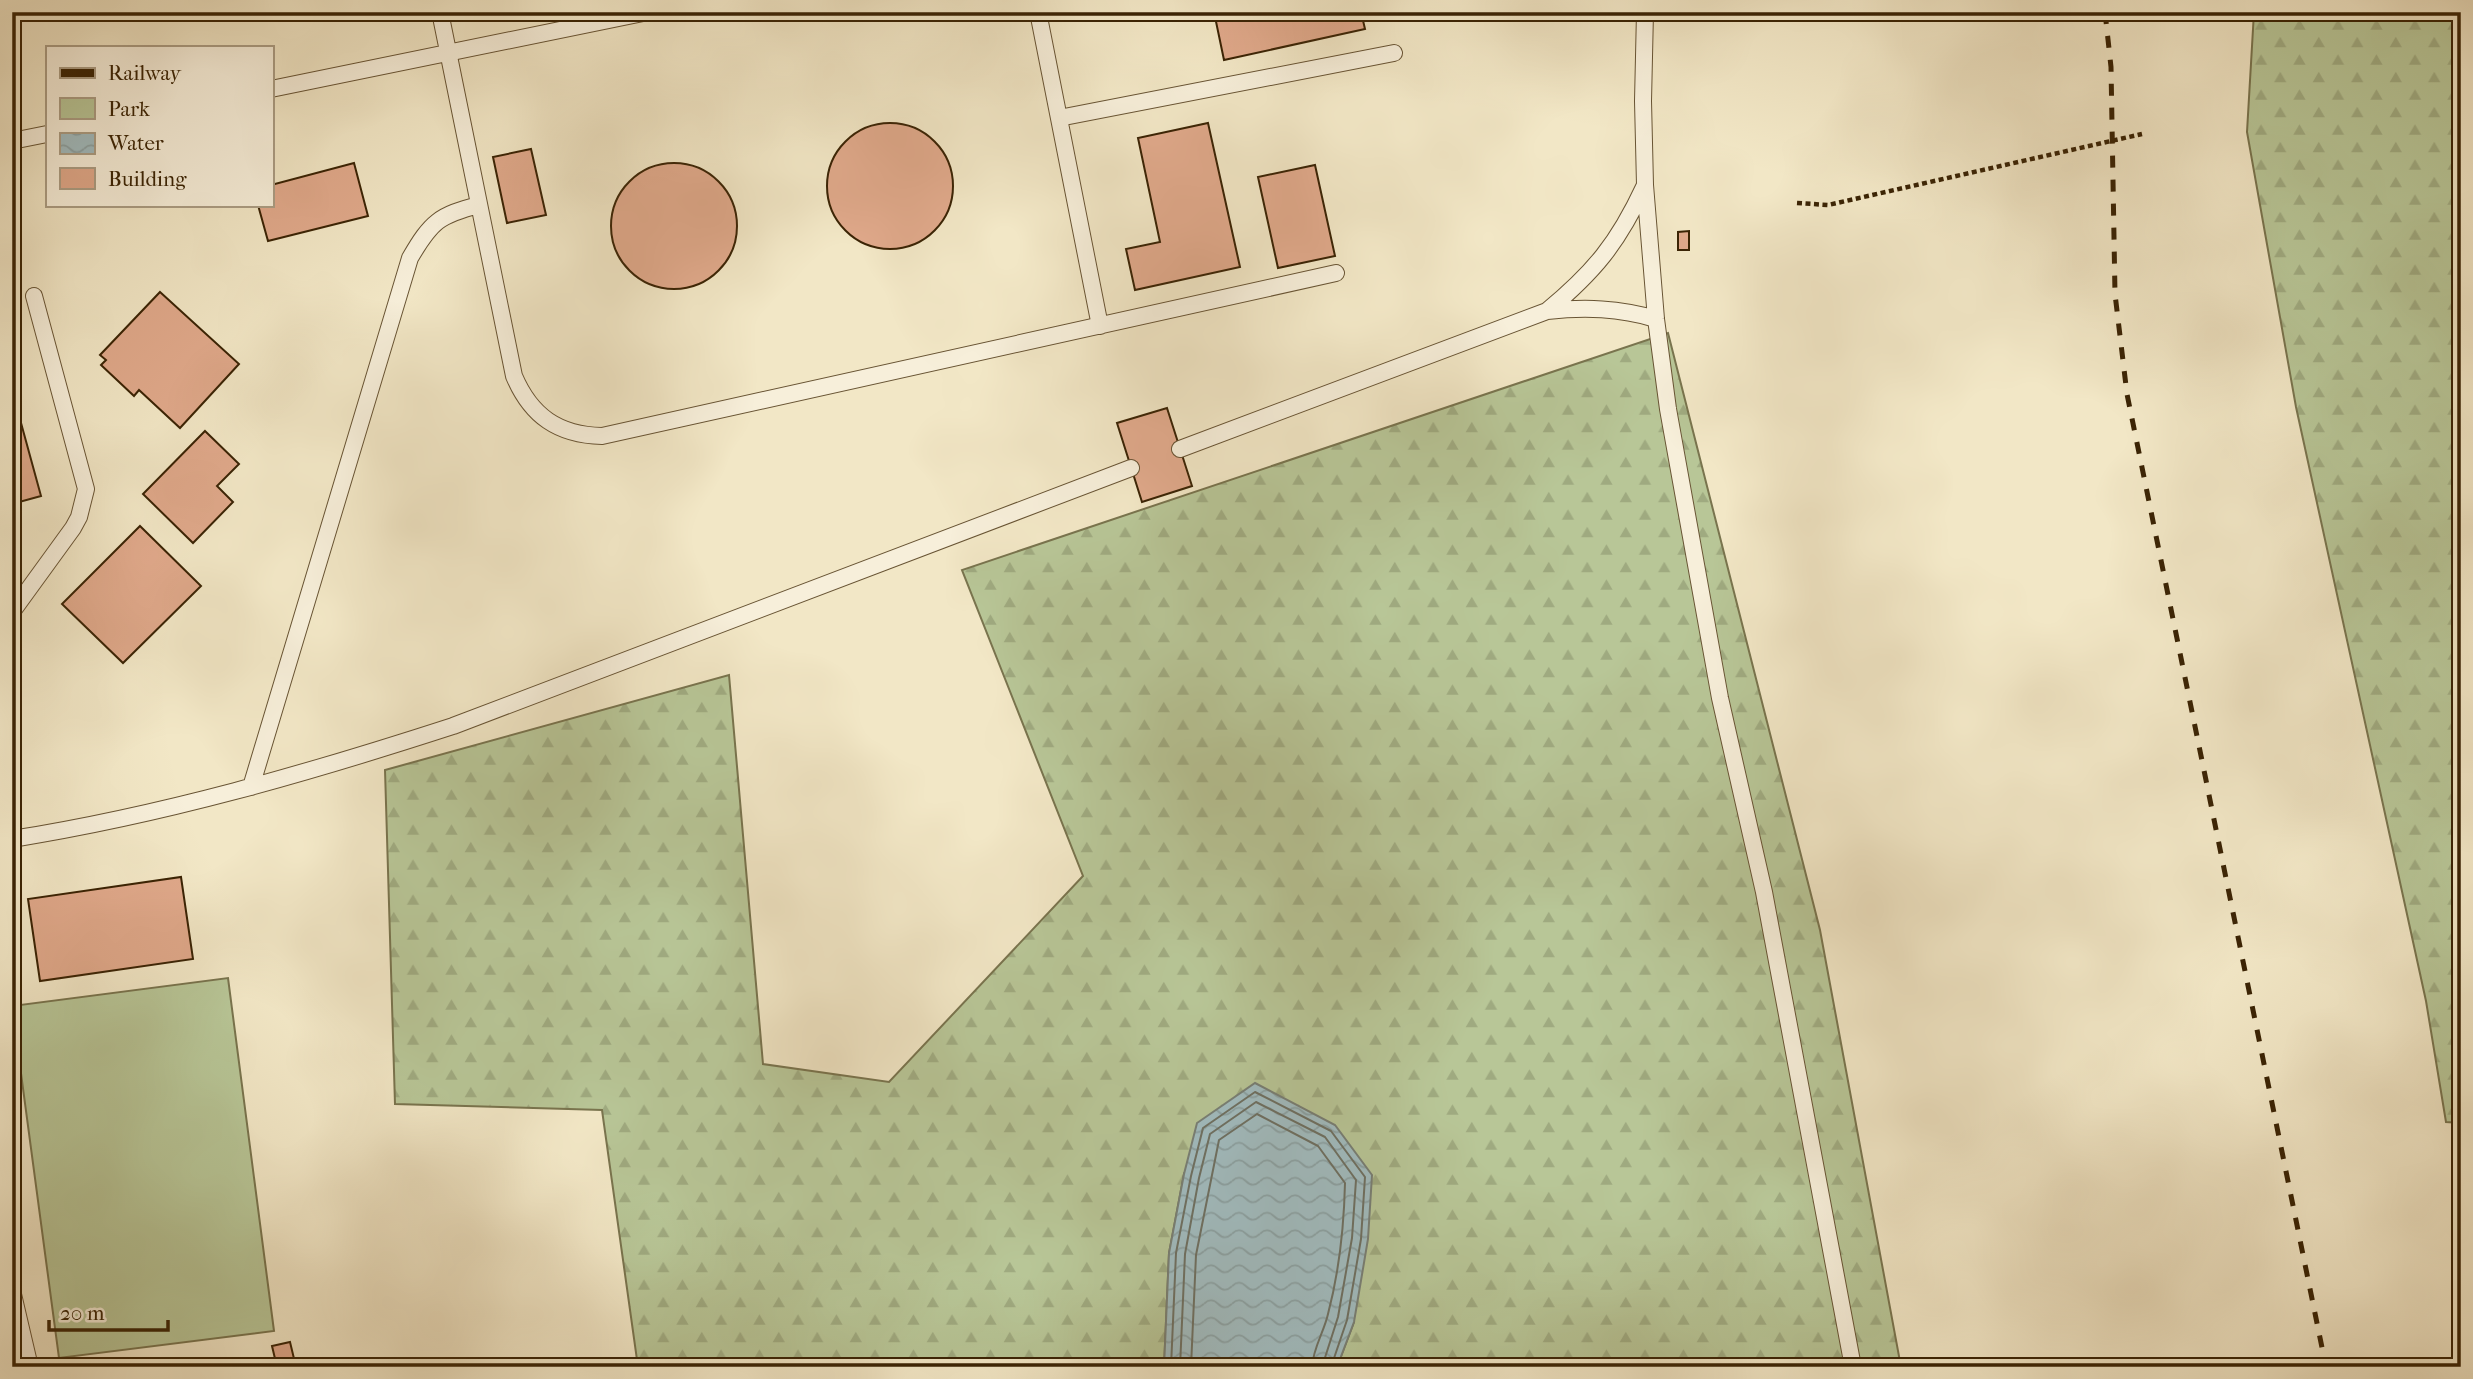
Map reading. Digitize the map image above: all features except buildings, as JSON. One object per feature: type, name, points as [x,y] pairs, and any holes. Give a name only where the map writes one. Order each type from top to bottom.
[{"type":"lane","points":[[440,12],[514,376],[522,394],[549,422],[584,436],[602,436],[1336,273]]},
{"type":"lane","points":[[273,89],[648,12]]},
{"type":"lane","points":[[1038,12],[1100,326]]},
{"type":"lane","points":[[1645,12],[1643,101],[1646,185],[1656,319],[1668,409],[1720,698],[1764,892],[1853,1367]]},
{"type":"lane","points":[[1059,118],[1394,53]]},
{"type":"lane","points":[[12,141],[46,134]]},
{"type":"lane","points":[[1547,311],[1578,285],[1606,256],[1628,222],[1646,185]]},
{"type":"lane","points":[[251,787],[410,258],[423,236],[449,213],[479,205]]},
{"type":"lane","points":[[12,612],[73,528],[79,517],[86,489],[34,296]]},
{"type":"lane","points":[[1180,449],[1547,311],[1607,308],[1656,319]]},
{"type":"lane","points":[[12,839],[112,821],[251,787],[453,726],[1131,467]]},
{"type":"lane","points":[[12,1290],[30,1367]]},
{"type":"path","points":[[1797,203],[1828,205],[2142,134]]},
{"type":"green space","points":[[2254,12],[2461,12],[2461,1123],[2446,1122],[2426,1001],[2296,407],[2247,132]]},
{"type":"green space","points":[[1668,333],[1820,930],[1901,1367],[1337,1367],[1354,1322],[1184,1174],[1169,1253],[1164,1367],[638,1367],[602,1110],[395,1104],[385,770],[729,675],[763,1064],[889,1082],[1083,876],[962,570]]},
{"type":"green space","points":[[228,978],[274,1331],[59,1358],[12,1006]]},
{"type":"water","points":[[1255,1083],[1335,1125],[1372,1175],[1368,1239],[1354,1322],[1337,1367],[1164,1367],[1169,1253],[1197,1123]]},
{"type":"railway","points":[[2105,12],[2111,67],[2115,294],[2127,394],[2326,1367]]}]
